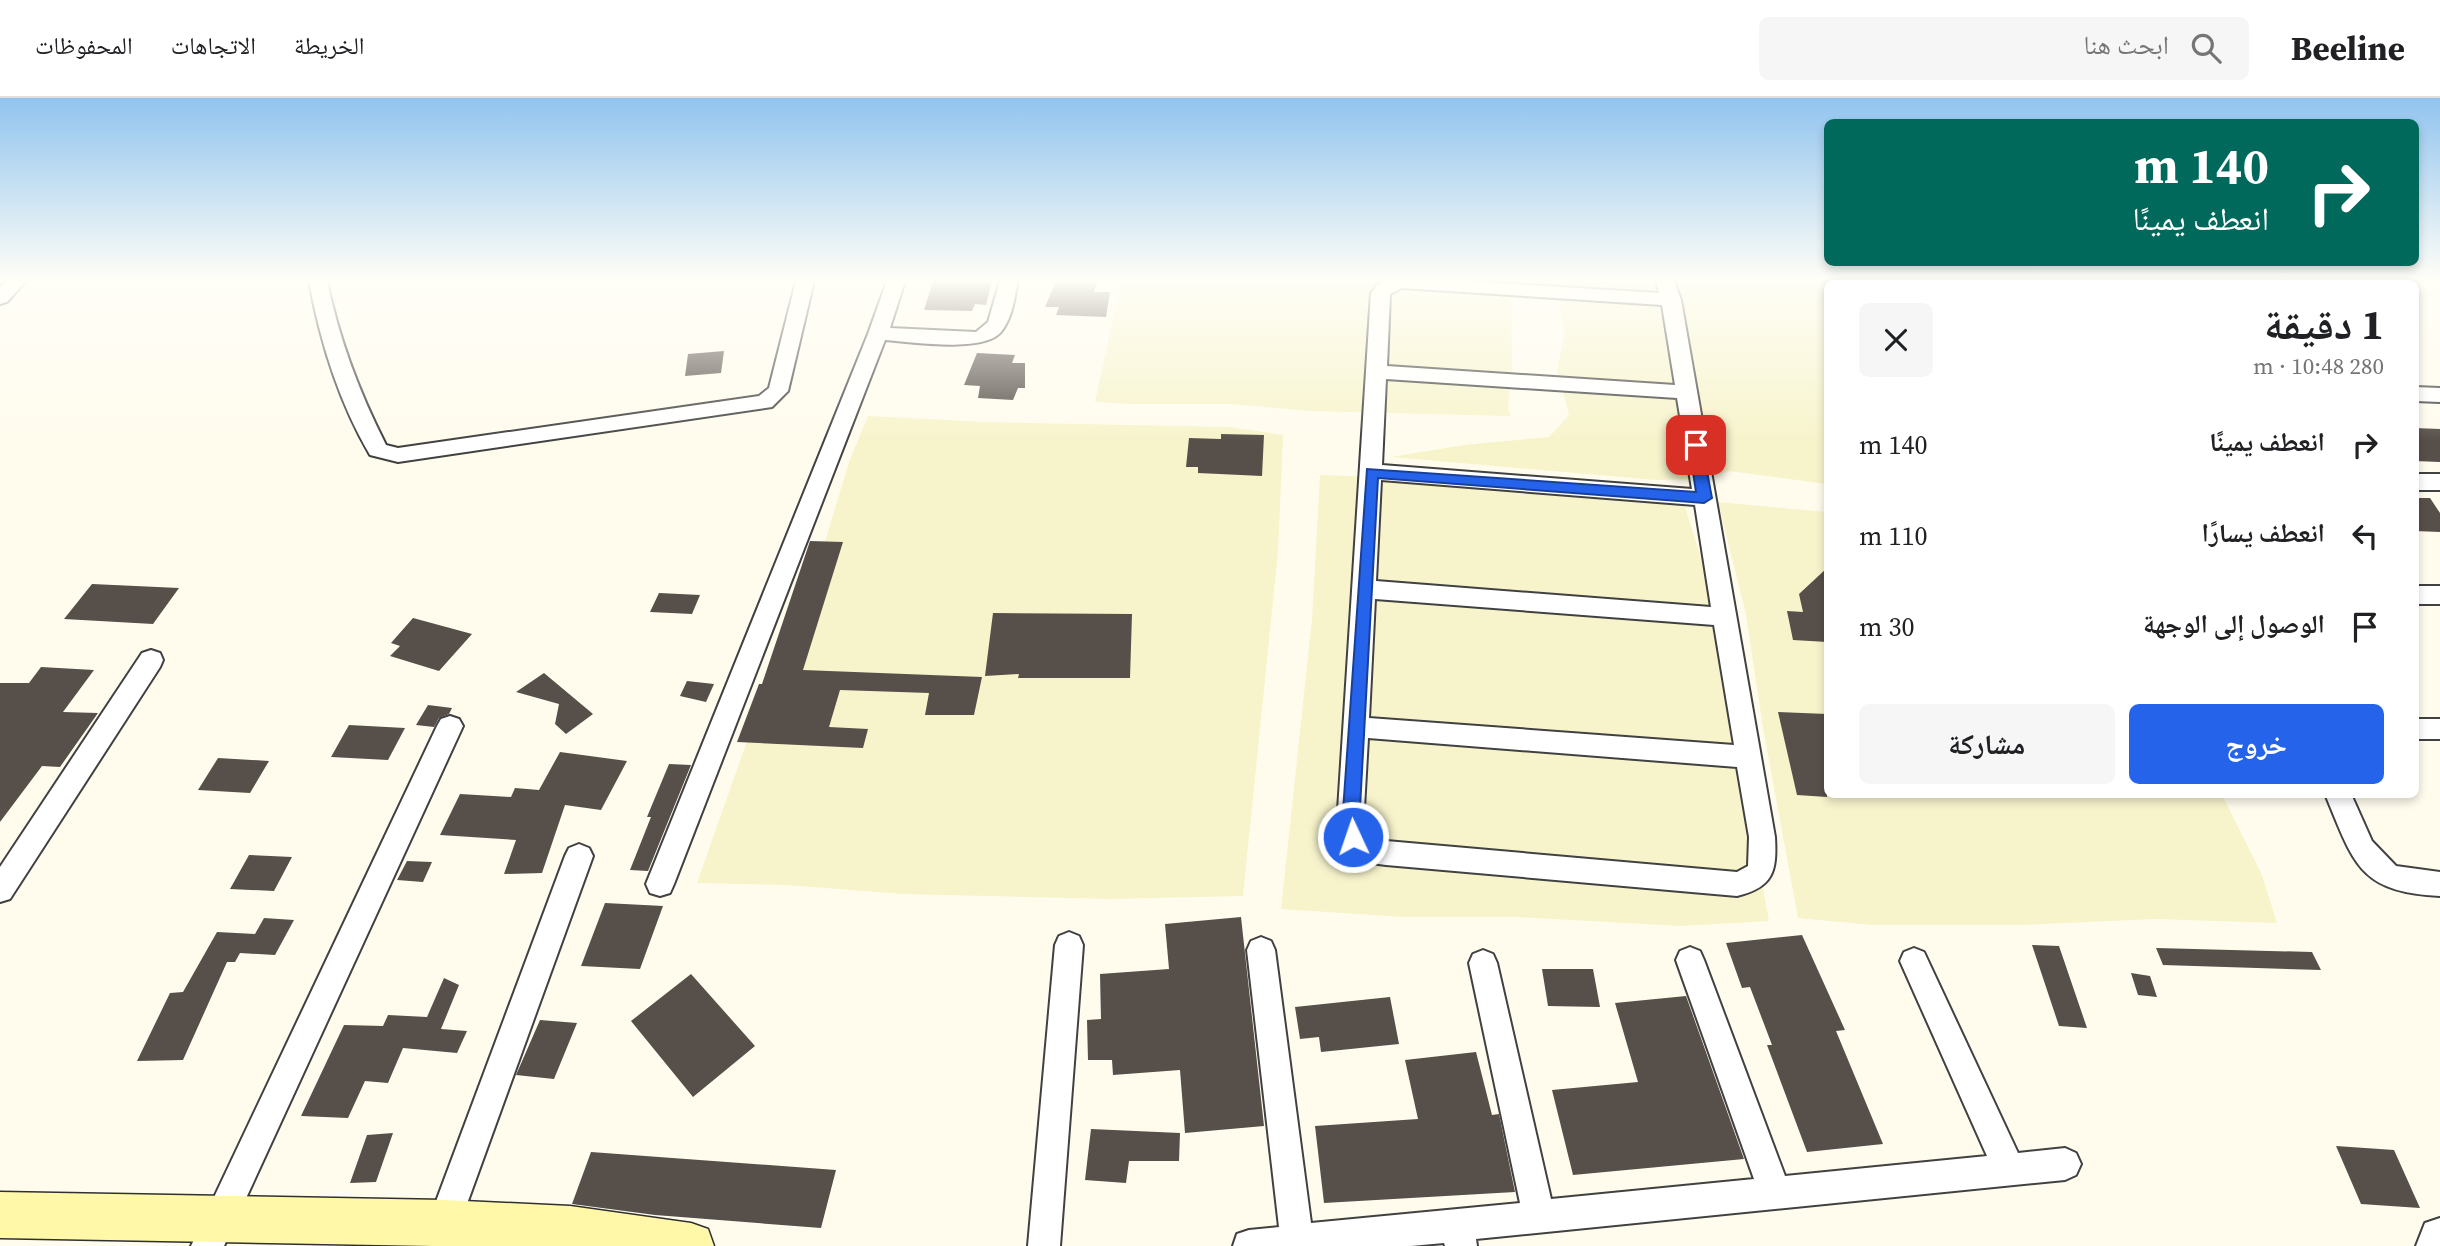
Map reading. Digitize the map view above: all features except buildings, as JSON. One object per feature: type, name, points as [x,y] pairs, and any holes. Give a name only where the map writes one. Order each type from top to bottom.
[{"type":"main road","points":[[0,1215],[213,1233],[570,1229],[691,1246]]},
{"type":"street","points":[[329,335],[360,416],[378,450],[398,455],[765,402],[778,391],[792,335]]},
{"type":"street","points":[[660,884],[878,335]]},
{"type":"street","points":[[892,335],[978,338],[989,335]]},
{"type":"street","points":[[1379,335],[1350,826],[1359,845],[1371,851],[1737,884],[1752,881],[1759,874],[1763,859],[1676,335]]},
{"type":"street","points":[[1377,372],[1687,392]]},
{"type":"street","points":[[2419,394],[2440,395]]},
{"type":"street","points":[[1371,472],[1704,498]]},
{"type":"street","points":[[2419,482],[2440,482]]},
{"type":"street","points":[[1364,589],[1725,617]]},
{"type":"street","points":[[2419,595],[2440,595]]},
{"type":"street","points":[[0,890],[151,660]]},
{"type":"street","points":[[213,1233],[450,726]]},
{"type":"street","points":[[1356,727],[1748,757]]},
{"type":"street","points":[[2419,729],[2440,729]]},
{"type":"street","points":[[2340,798],[2365,853],[2386,876],[2417,883],[2440,884]]},
{"type":"street","points":[[425,1231],[579,856]]},
{"type":"street","points":[[1044,1246],[1069,945]]},
{"type":"street","points":[[1261,950],[1297,1241]]},
{"type":"street","points":[[1690,960],[1775,1193]]},
{"type":"street","points":[[1914,961],[2010,1170]]},
{"type":"street","points":[[1483,963],[1539,1217]]},
{"type":"street","points":[[1249,1246],[1297,1241],[1459,1236],[1539,1217],[2065,1164]]},
{"type":"street","points":[[2432,1246],[2440,1234]]},
{"type":"shaded area","points":[[1109,335],[1512,335],[1512,371],[1508,407],[1510,416],[1310,411],[1232,404],[1095,402]]},
{"type":"shaded area","points":[[1564,335],[1824,335],[1824,484],[1729,471],[1704,479],[1656,480],[1391,457],[1464,445],[1549,437],[1569,415],[1557,370]]},
{"type":"shaded area","points":[[868,416],[985,422],[1229,427],[1283,435],[1278,552],[1243,896],[1110,899],[904,894],[786,885],[697,883],[767,684],[824,545],[849,462]]},
{"type":"shaded area","points":[[1320,475],[1517,482],[1684,503],[1703,565],[1769,921],[1681,926],[1514,917],[1404,917],[1281,909],[1312,619]]},
{"type":"shaded area","points":[[1718,502],[1824,512],[1824,798],[2224,798],[2262,875],[2277,923],[2155,919],[2021,925],[1871,925],[1798,918],[1763,728],[1746,615]]},
{"type":"route","points":[[1353,837],[1350,826],[1371,472],[1704,498],[1696,445]]}]
